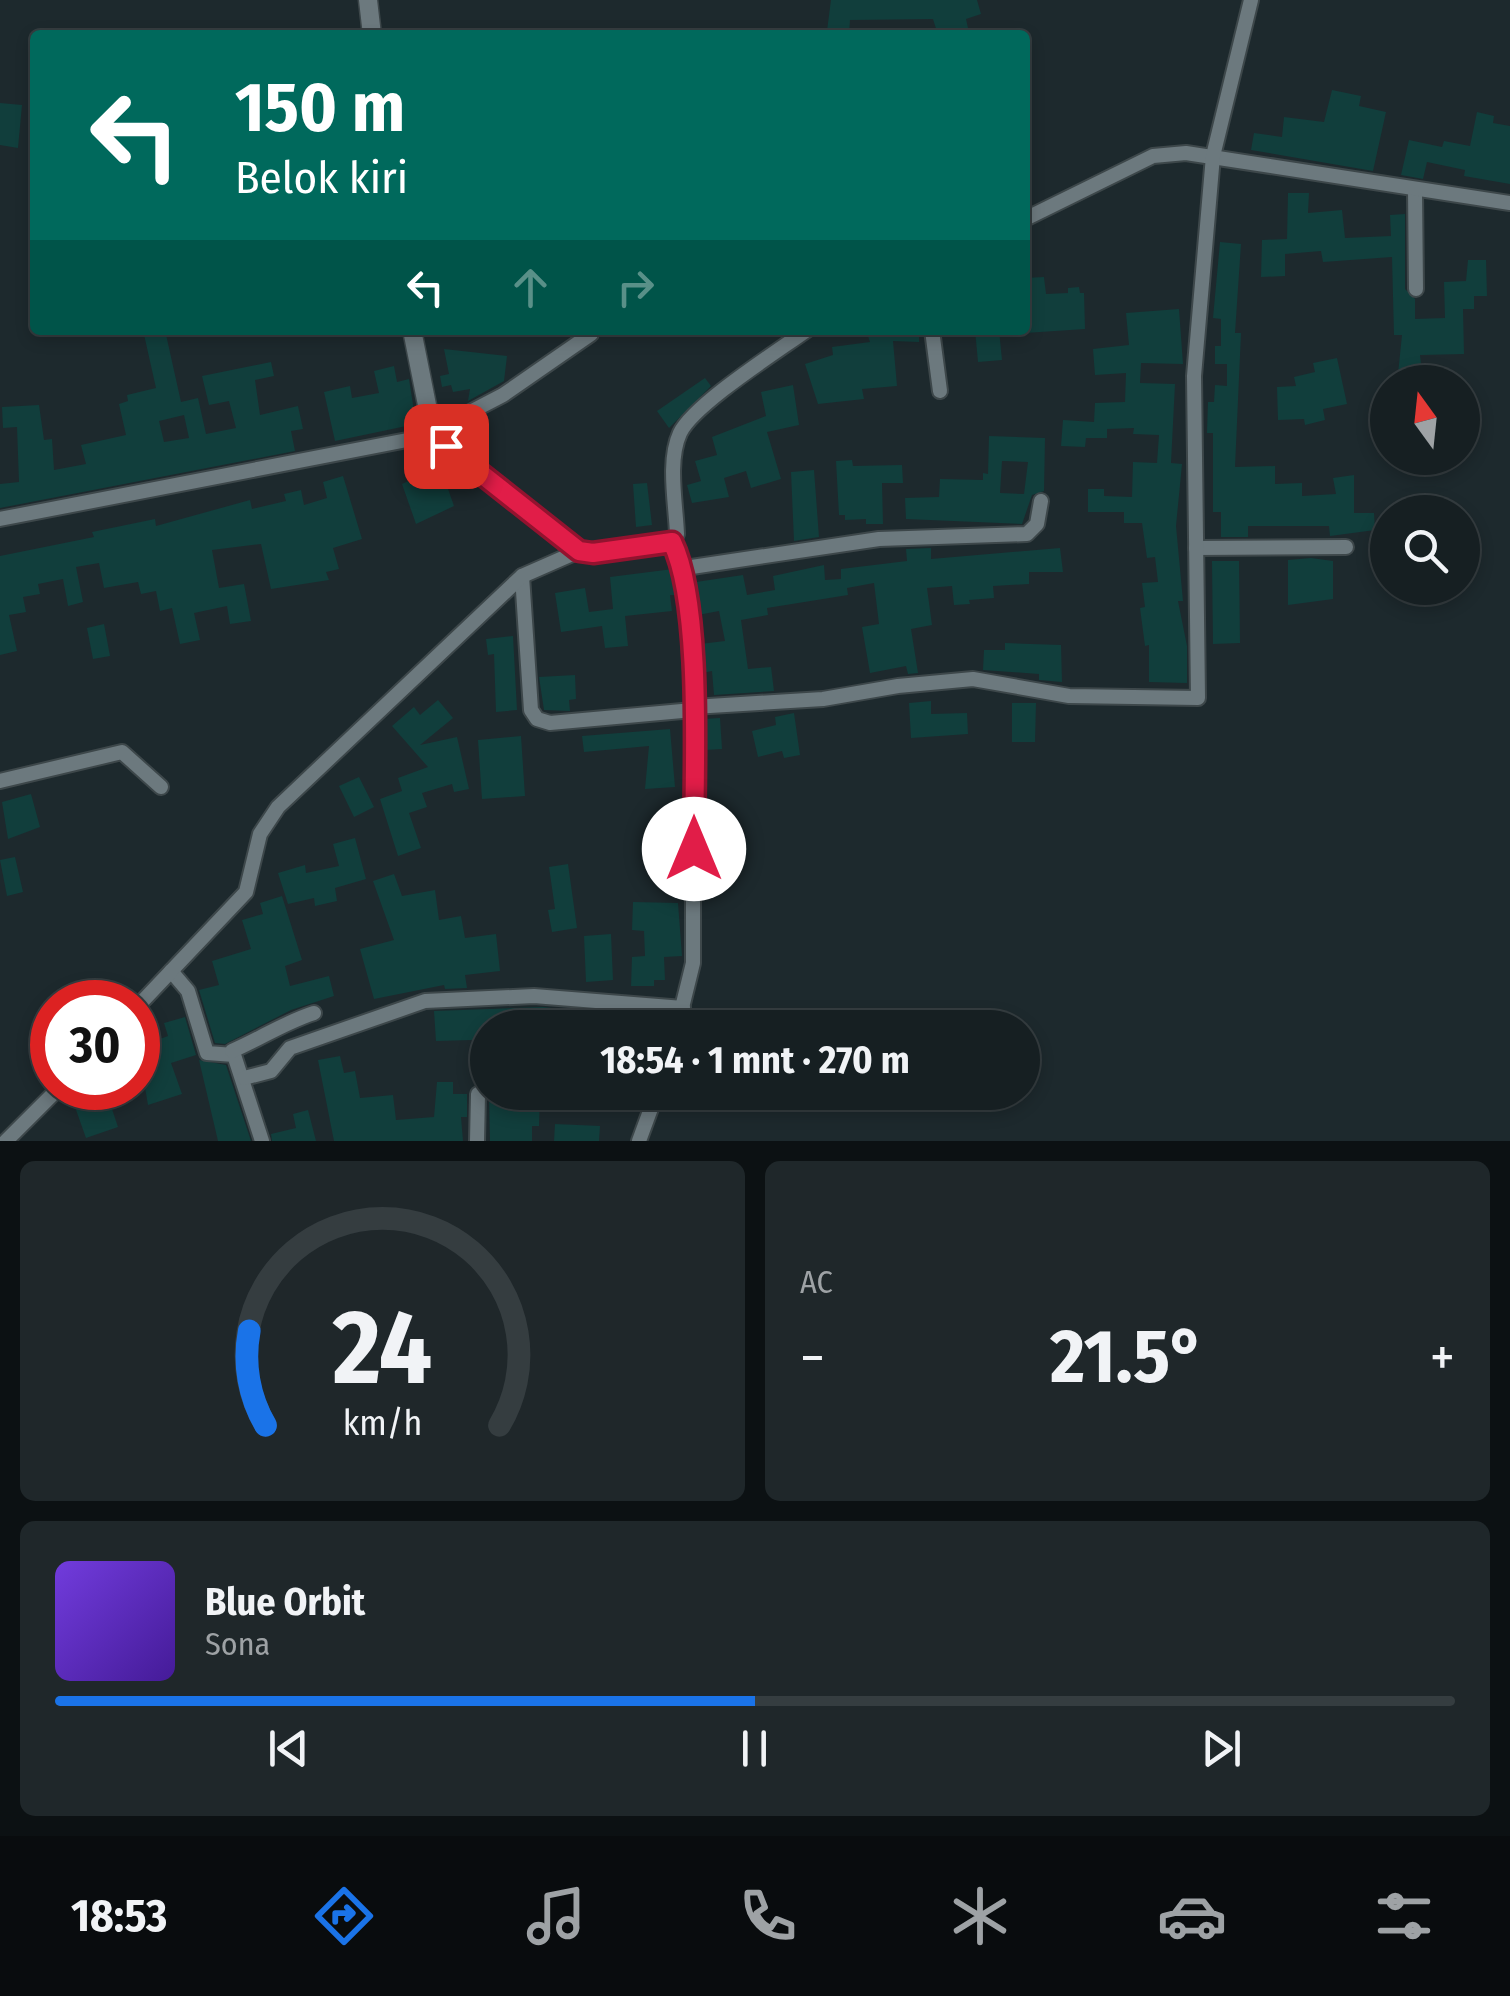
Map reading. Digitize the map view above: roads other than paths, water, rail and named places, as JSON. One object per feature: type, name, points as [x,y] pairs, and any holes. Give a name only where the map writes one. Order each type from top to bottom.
[{"type":"street","points":[[368,0],[371,30]]},
{"type":"street","points":[[522,576],[531,710],[537,719],[550,723],[823,700],[898,686],[973,679],[1069,696],[1198,698],[1194,376],[1212,156],[1251,0]]},
{"type":"street","points":[[1030,217],[1153,156],[1212,156],[1510,203]]},
{"type":"street","points":[[1415,190],[1416,289]]},
{"type":"street","points":[[413,335],[437,438],[556,536],[579,551],[593,553],[672,542]]},
{"type":"street","points":[[0,519],[437,438],[590,335]]},
{"type":"street","points":[[672,542],[677,534],[676,457],[682,429],[731,386],[800,335]]},
{"type":"street","points":[[933,335],[940,390]]},
{"type":"street","points":[[685,568],[880,539],[1026,534],[1037,524],[1041,501]]},
{"type":"street","points":[[244,1078],[271,1070],[290,1048],[425,1001],[534,996],[683,1008],[694,963],[693,709],[685,568],[672,542]]},
{"type":"street","points":[[1196,548],[1346,547]]},
{"type":"street","points":[[160,983],[250,887],[260,834],[278,807],[522,576],[579,551]]},
{"type":"street","points":[[0,781],[122,752],[161,787]]},
{"type":"street","points":[[171,971],[188,991],[207,1053],[232,1052],[271,1035],[277,1026],[314,1013]]},
{"type":"street","points":[[232,1052],[244,1078],[262,1141]]},
{"type":"street","points":[[6,1141],[37,1110]]},
{"type":"street","points":[[476,1141],[477,1110]]},
{"type":"street","points":[[639,1141],[650,1110]]}]
